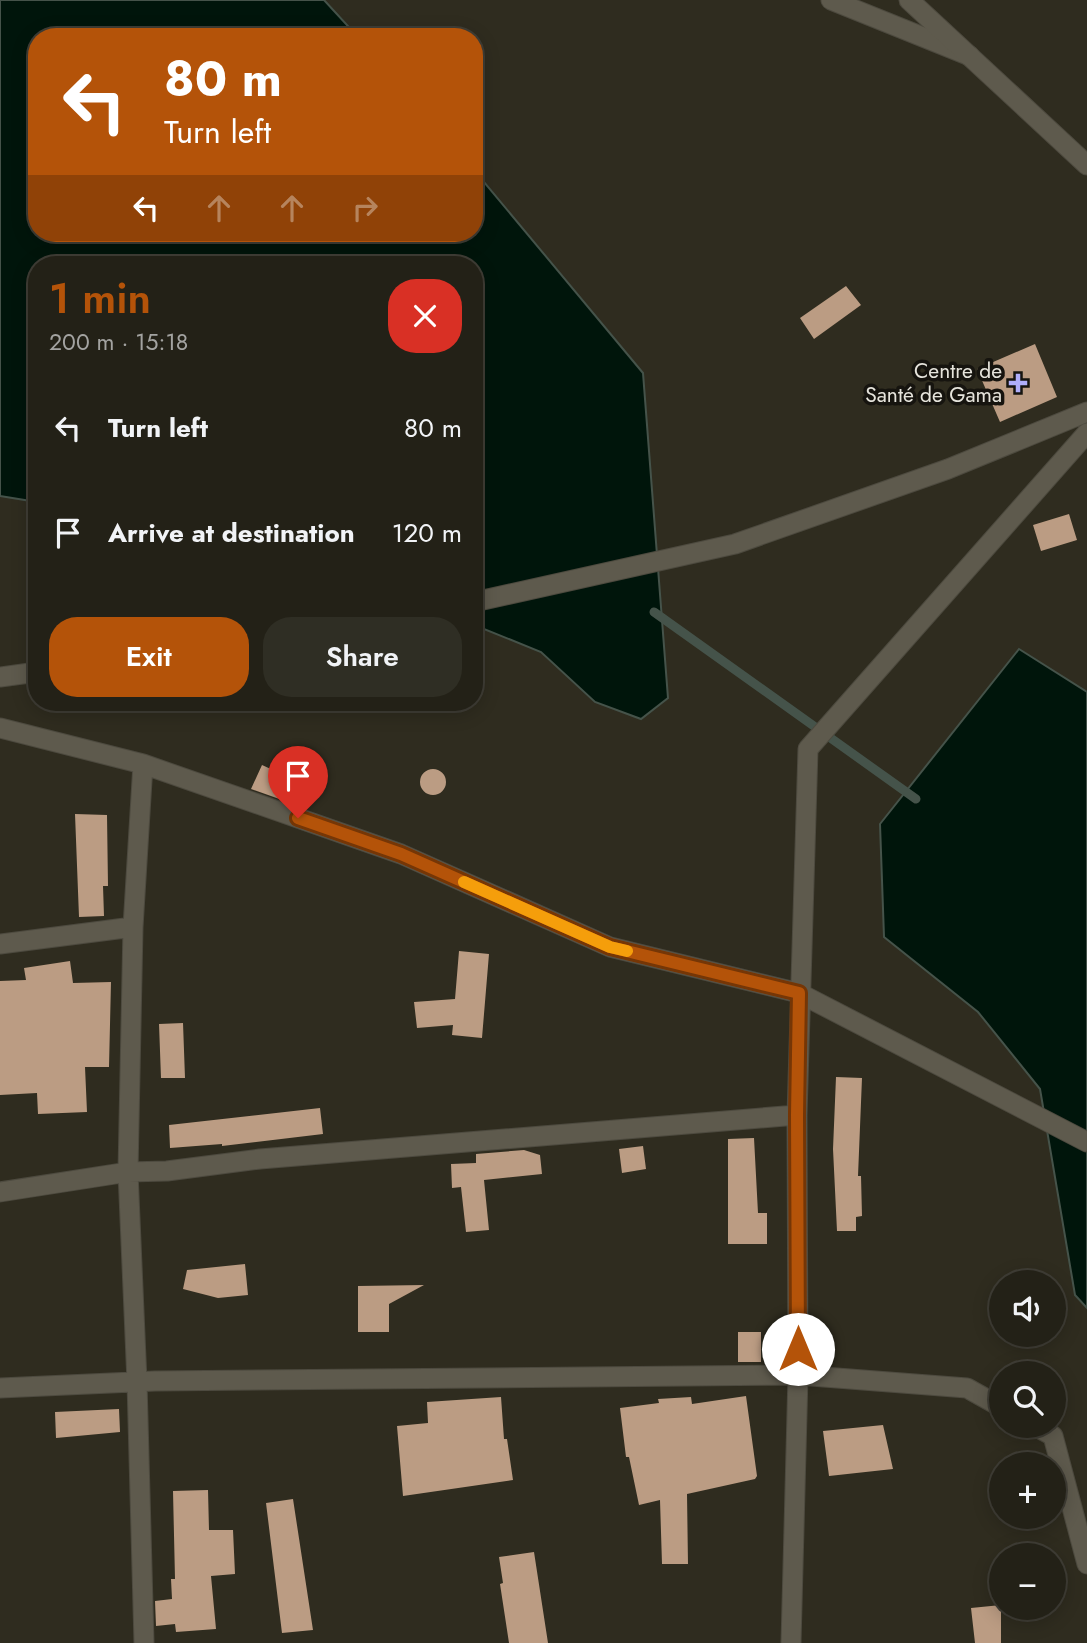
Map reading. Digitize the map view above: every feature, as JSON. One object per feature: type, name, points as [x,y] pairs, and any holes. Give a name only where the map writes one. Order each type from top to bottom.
[{"type":"street","points":[[831,0],[970,57]]},
{"type":"street","points":[[909,0],[1087,165]]},
{"type":"street","points":[[483,600],[735,544],[947,469],[1087,412]]},
{"type":"street","points":[[791,1643],[798,1376],[799,993],[808,749],[1087,433]]},
{"type":"street","points":[[0,677],[28,673]]},
{"type":"street","points":[[0,728],[143,764],[401,854],[610,947],[799,993],[1087,1142]]},
{"type":"street","points":[[143,764],[133,927],[128,1172],[144,1643]]},
{"type":"street","points":[[0,944],[133,927]]},
{"type":"street","points":[[0,1192],[128,1172],[797,1115]]},
{"type":"street","points":[[0,1388],[137,1382],[798,1376],[967,1388],[989,1400]]},
{"type":"street","points":[[1054,1438],[1087,1564]]},
{"type":"shaded area","points":[[0,0],[324,0],[350,28],[28,28],[28,242],[483,242],[483,181],[643,373],[668,698],[641,719],[595,702],[541,652],[483,629],[483,256],[28,256],[28,501],[0,496]]},
{"type":"shaded area","points":[[1019,649],[1087,692],[1087,1308],[1075,1295],[1040,1089],[978,1012],[884,937],[880,824]]},
{"type":"building","points":[[846,286],[861,305],[814,339],[800,318]]},
{"type":"building","points":[[1035,344],[1057,397],[1000,422],[977,369]]},
{"type":"building","points":[[1069,514],[1077,540],[1041,551],[1033,525]]},
{"type":"building","points":[[262,765],[308,786],[302,807],[251,789]]},
{"type":"building","points":[[433,769],[442,773],[446,782],[442,791],[433,795],[424,791],[420,782],[424,773]]},
{"type":"building","points":[[75,814],[107,815],[108,886],[103,886],[104,916],[79,917]]},
{"type":"building","points":[[459,951],[489,954],[482,1038],[452,1035],[453,1025],[417,1028],[414,1002],[455,999]]},
{"type":"building","points":[[70,961],[73,983],[111,982],[109,1067],[85,1067],[87,1112],[38,1114],[37,1093],[0,1095],[0,981],[26,980],[24,968]]},
{"type":"building","points":[[183,1023],[185,1078],[161,1078],[159,1024]]},
{"type":"building","points":[[836,1077],[862,1078],[858,1176],[861,1176],[862,1216],[856,1217],[856,1231],[837,1231],[833,1149]]},
{"type":"building","points":[[320,1108],[323,1134],[222,1146],[170,1148],[169,1125]]},
{"type":"building","points":[[754,1138],[758,1213],[767,1213],[767,1244],[728,1244],[728,1139]]},
{"type":"building","points":[[643,1146],[646,1169],[622,1173],[619,1149]]},
{"type":"building","points":[[524,1150],[540,1155],[542,1174],[484,1180],[489,1230],[466,1232],[461,1187],[452,1188],[451,1164],[476,1163],[476,1154]]},
{"type":"building","points":[[245,1264],[248,1295],[218,1298],[183,1289],[187,1270]]},
{"type":"building","points":[[424,1285],[389,1304],[389,1332],[358,1332],[358,1286]]},
{"type":"building","points":[[738,1332],[761,1332],[761,1362],[738,1362]]},
{"type":"building","points":[[746,1396],[757,1476],[755,1479],[687,1494],[688,1564],[662,1564],[660,1500],[639,1505],[629,1457],[626,1457],[620,1408],[659,1403],[658,1399],[691,1397],[692,1404]]},
{"type":"building","points":[[501,1397],[504,1439],[507,1439],[513,1480],[403,1496],[397,1426],[428,1423],[427,1402]]},
{"type":"building","points":[[119,1409],[120,1432],[56,1438],[55,1412]]},
{"type":"building","points":[[883,1425],[893,1469],[829,1476],[823,1431]]},
{"type":"building","points":[[208,1490],[209,1530],[233,1530],[235,1574],[211,1576],[216,1629],[176,1632],[175,1624],[156,1626],[155,1601],[172,1599],[171,1579],[175,1579],[173,1491]]},
{"type":"building","points":[[293,1499],[313,1630],[282,1633],[266,1503]]},
{"type":"building","points":[[534,1552],[548,1643],[509,1643],[500,1584],[503,1583],[499,1557]]},
{"type":"building","points":[[989,1606],[989,1620],[1001,1620],[1001,1643],[975,1643],[971,1608]]},
{"type":"waterway","points":[[654,612],[916,799]]},
{"type":"slow traffic","points":[[464,882],[610,947],[627,951]]},
{"type":"place","name":"Centre de Santé de Gama","points":[[1018,383]]},
{"type":"route","points":[[298,818],[401,854],[610,947],[799,993],[798,1349]]}]
